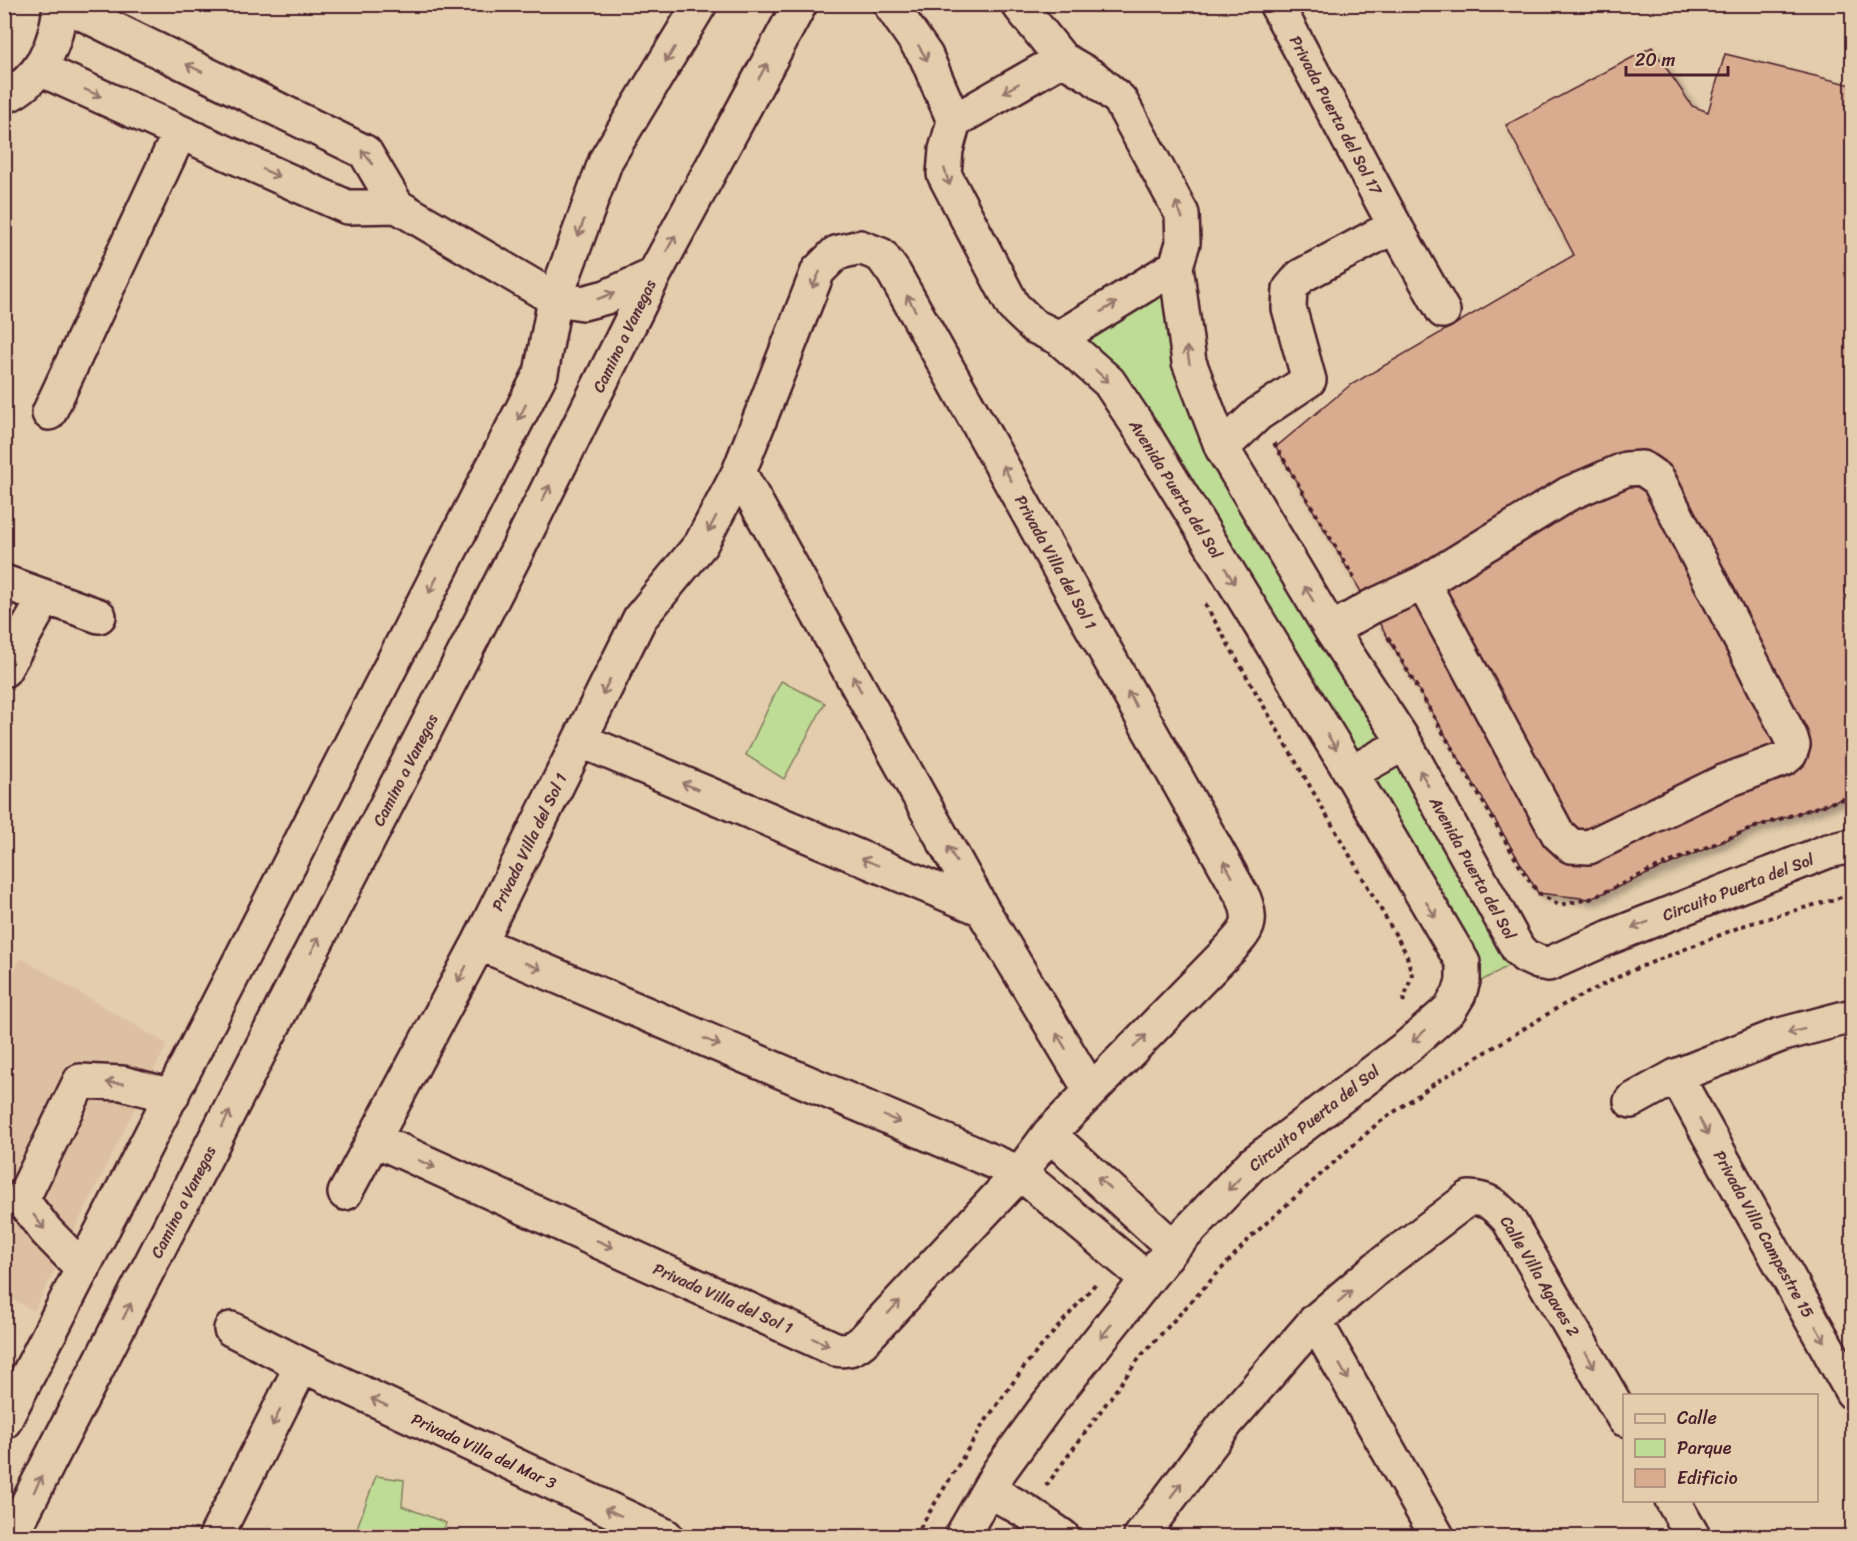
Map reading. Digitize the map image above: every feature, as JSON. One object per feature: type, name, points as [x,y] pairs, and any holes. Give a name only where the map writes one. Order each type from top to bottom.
[{"type":"street","points":[[4,98],[25,84],[40,69],[55,38],[62,4],[365,152],[398,207],[555,298],[583,303],[606,297],[654,275]]},
{"type":"street","points":[[4,1422],[541,373],[555,298],[606,160],[700,4]]},
{"type":"street","points":[[890,4],[926,56],[954,121],[1062,59]]},
{"type":"street","name":"Avenida Puerta del Sol","points":[[1018,4],[1062,59],[1093,77],[1120,100],[1182,214],[1183,243],[1176,266],[1189,362],[1222,448],[1331,630],[1405,743],[1511,939],[1525,956]]},
{"type":"street","name":"Privada Puerta del Sol 17","points":[[1276,4],[1443,311]]},
{"type":"street","name":"Camino a Vanegas","points":[[11,1536],[515,556],[785,14]]},
{"type":"street","points":[[40,69],[347,207],[398,207]]},
{"type":"street","name":"Avenida Puerta del Sol","points":[[954,121],[946,150],[944,174],[1013,306],[1034,326],[1059,338],[1109,382],[1145,436],[1463,963],[1464,973],[1459,994]]},
{"type":"street","points":[[49,413],[180,132]]},
{"type":"street","points":[[1222,448],[1258,414],[1309,380],[1289,308],[1290,289],[1301,276],[1395,226]]},
{"type":"street","name":"Privada Villa del Sol 1","points":[[345,1192],[479,943],[640,618],[701,543],[739,472],[818,271],[836,253],[860,247],[881,255],[912,304],[1244,899],[1250,922],[1246,931],[1049,1134],[1020,1173],[853,1349],[844,1351],[825,1344],[374,1139]]},
{"type":"street","points":[[1059,338],[1176,266]]},
{"type":"street","points":[[1331,630],[1371,607],[1423,582],[1568,494],[1626,469],[1642,468],[1658,479],[1791,738],[1793,745],[1790,754],[1777,763],[1713,786],[1589,847],[1572,846],[1563,841],[1558,834],[1423,582]]},
{"type":"street","points":[[739,472],[982,909],[1091,1091]]},
{"type":"street","points":[[4,582],[99,616]]},
{"type":"street","points":[[4,670],[45,598]]},
{"type":"street","points":[[580,740],[982,909]]},
{"type":"street","points":[[1350,773],[1405,743]]},
{"type":"street","name":"Circuito Puerta del Sol","points":[[1525,956],[1549,964],[1610,937],[1828,851],[1852,846]]},
{"type":"street","points":[[479,943],[1020,1173],[1119,1258],[1147,1279]]},
{"type":"street","name":"Circuito Puerta del Sol","points":[[965,1535],[989,1490],[1049,1403],[1173,1246],[1251,1165],[1408,1046],[1450,1009],[1459,994]]},
{"type":"street","points":[[1631,1101],[1676,1076],[1780,1035],[1852,1016]]},
{"type":"street","name":"Privada Villa Campestre 15","points":[[1676,1076],[1852,1392]]},
{"type":"street","points":[[83,1269],[46,1231],[22,1200],[80,1081],[122,1083],[171,1096]]},
{"type":"street","points":[[1049,1134],[1173,1246]]},
{"type":"street","name":"Calle Villa Agaves 2","points":[[1151,1532],[1227,1422],[1315,1322],[1377,1268],[1469,1198],[1484,1198],[1508,1219],[1623,1417]]},
{"type":"street","points":[[1315,1322],[1437,1536]]},
{"type":"street","name":"Privada Villa del Mar 3","points":[[231,1329],[302,1365],[666,1536]]},
{"type":"street","points":[[216,1536],[302,1365]]},
{"type":"street","points":[[989,1490],[1062,1536]]},
{"type":"street","points":[[1673,1502],[1693,1536]]},
{"type":"path","points":[[1027,1512],[1140,1357],[1252,1236],[1377,1124],[1434,1084],[1559,1007],[1628,972],[1745,925],[1852,894]]},
{"type":"shaded area","points":[[21,958],[167,1044],[34,1311],[5,1295],[4,989]]},
{"type":"green space","points":[[1176,266],[1189,362],[1525,956],[1459,994],[1350,773],[1145,436],[1059,338]]},
{"type":"green space","points":[[781,681],[825,703],[784,779],[746,755]]},
{"type":"green space","points":[[376,1476],[404,1480],[402,1506],[446,1523],[442,1536],[354,1536]]},
{"type":"building","points":[[1652,47],[1692,106],[1708,112],[1725,54],[1852,85],[1852,796],[1758,826],[1590,899],[1538,893],[1276,447],[1349,386],[1574,255],[1506,125]]}]
